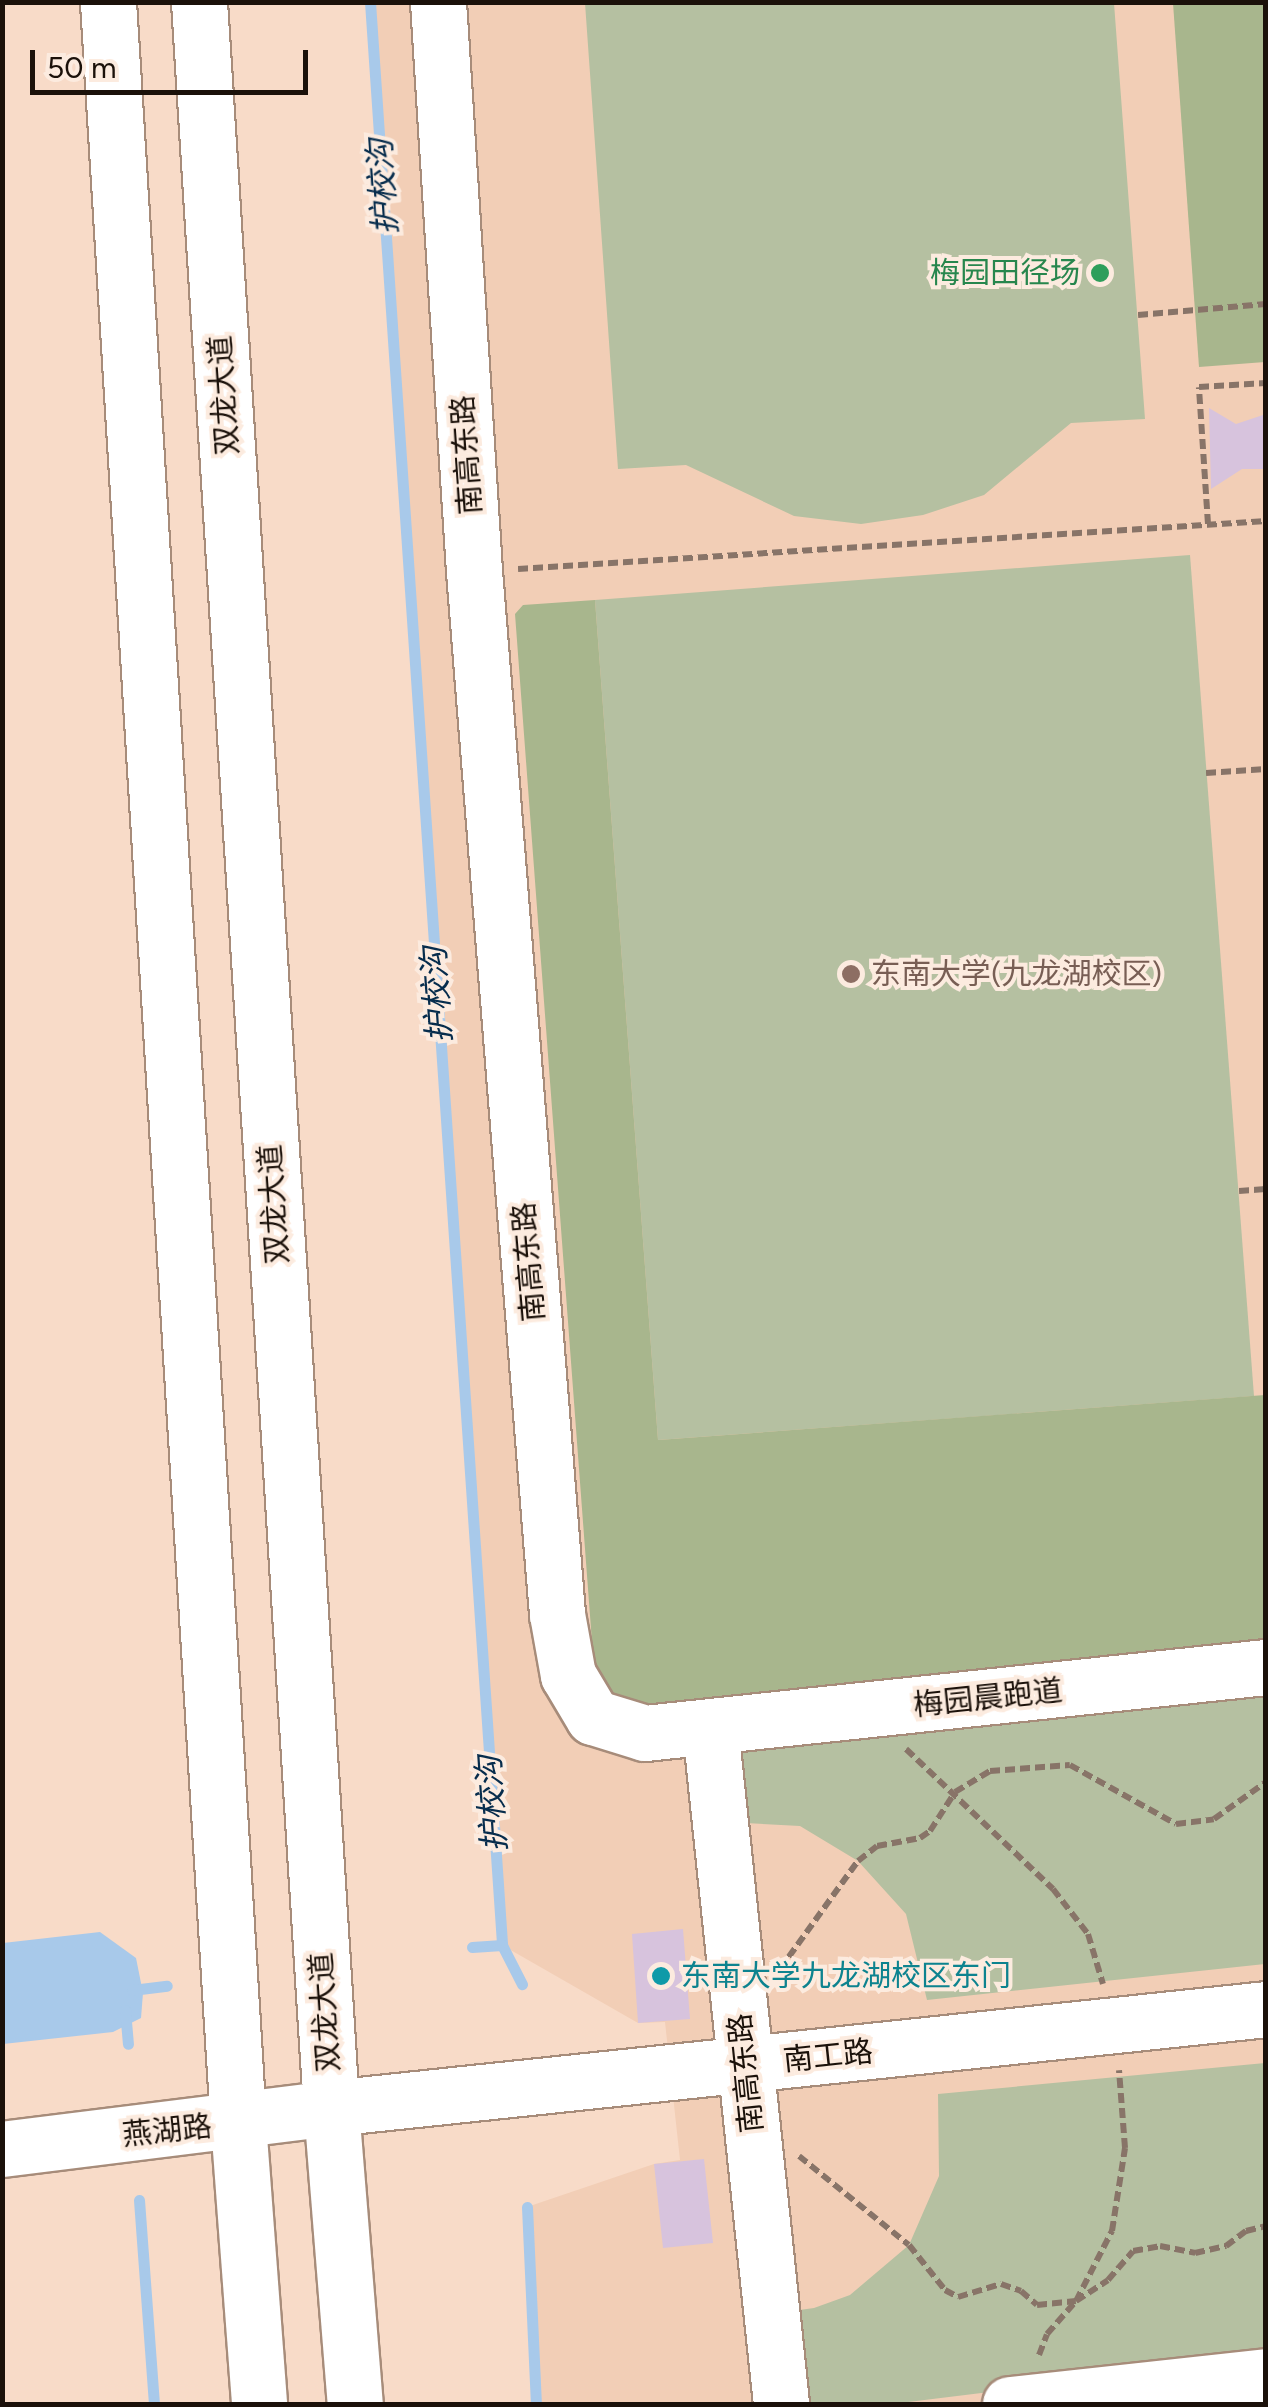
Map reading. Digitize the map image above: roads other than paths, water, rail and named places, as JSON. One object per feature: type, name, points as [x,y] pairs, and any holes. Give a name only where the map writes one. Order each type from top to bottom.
[{"type":"main road","points":[[108,2],[238,2123],[259,2404]]},
{"type":"main road","name":"双龙大道","points":[[200,2],[331,2108],[355,2404]]},
{"type":"main road","name":"南高东路","points":[[438,2],[474,572],[556,1614],[568,1675],[594,1717],[645,1732],[710,1728],[781,2404]]},
{"type":"main road","name":"梅园晨跑道","points":[[710,1728],[1266,1668]]},
{"type":"main road","name":"南工路","points":[[331,2108],[746,2068],[1266,2009]]},
{"type":"main road","name":"燕湖路","points":[[2,2149],[238,2123],[331,2108]]},
{"type":"main road","points":[[1010,2404],[1266,2376]]},
{"type":"water","points":[[100,1932],[136,1958],[143,1993],[141,2018],[113,2032],[3,2044],[3,1943]]},
{"type":"waterway","name":"护校沟","points":[[370,2],[502,1945],[522,1984]]},
{"type":"waterway","points":[[472,1947],[502,1945]]},
{"type":"waterway","points":[[132,1990],[167,1986]]},
{"type":"waterway","points":[[125,2010],[128,2044]]},
{"type":"waterway","points":[[139,2200],[154,2404]]},
{"type":"waterway","name":"护校沟","points":[[527,2207],[536,2404]]},
{"type":"place","name":"梅园田径场","points":[[1100,273]]},
{"type":"place","name":"东南大学(九龙湖校区)","points":[[851,974]]},
{"type":"place","name":"东南大学九龙湖校区东门","points":[[661,1976]]}]
